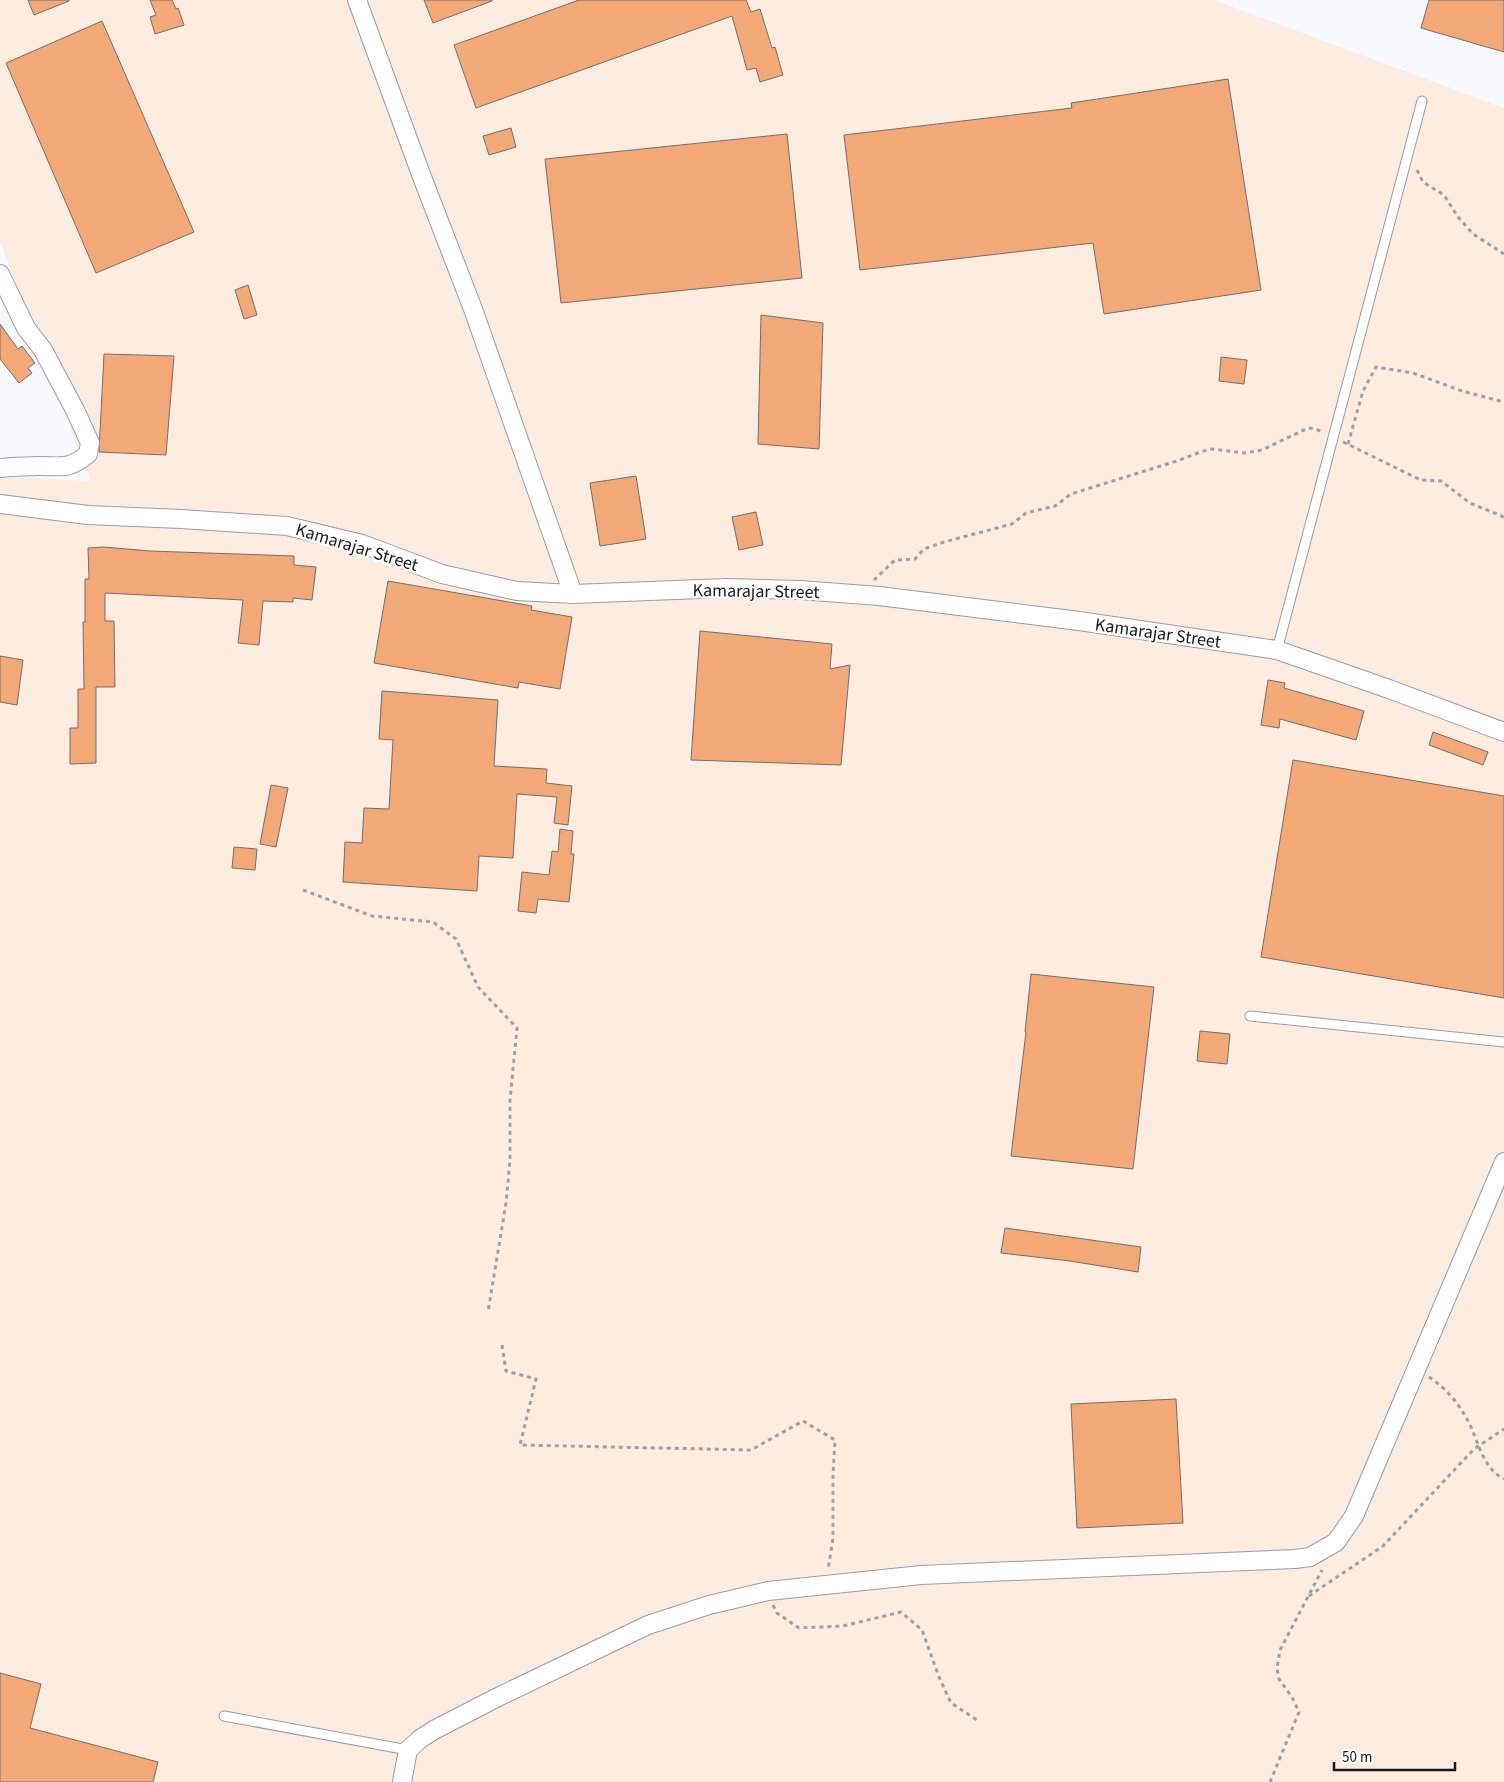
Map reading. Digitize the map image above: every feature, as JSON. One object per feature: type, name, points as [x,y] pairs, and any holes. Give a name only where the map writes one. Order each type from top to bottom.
[{"type":"street","points":[[357,0],[473,309],[573,594]]},
{"type":"street","points":[[0,274],[26,328],[43,350],[55,372],[90,443],[88,454],[76,463],[61,468],[41,466],[0,468]]},
{"type":"street","name":"Kamarajar Street","points":[[0,504],[88,515],[288,526],[362,544],[442,574],[517,591],[573,594],[726,588],[800,590],[863,595],[1079,621],[1277,650],[1504,732]]},
{"type":"street","points":[[402,1782],[408,1750],[434,1730],[648,1625],[709,1605],[768,1591],[921,1575],[1295,1559],[1310,1556],[1336,1542],[1354,1516],[1504,1162]]},
{"type":"lane","points":[[1277,650],[1422,101]]},
{"type":"lane","points":[[1250,1016],[1504,1042]]},
{"type":"lane","points":[[224,1716],[408,1750]]},
{"type":"path","points":[[1408,156],[1423,182],[1444,195],[1458,217],[1473,234],[1504,254]]},
{"type":"path","points":[[1348,444],[1363,391],[1376,367],[1413,373],[1462,391],[1504,402]]},
{"type":"path","points":[[863,595],[878,575],[895,560],[915,559],[924,549],[1012,524],[1026,513],[1055,506],[1071,494],[1206,450],[1245,453],[1262,450],[1308,428],[1316,428],[1333,439],[1348,444],[1421,480],[1441,482],[1470,503],[1504,517]]},
{"type":"path","points":[[303,890],[372,916],[433,922],[456,938],[478,987],[517,1028],[510,1100],[510,1160],[506,1203],[488,1312]]},
{"type":"path","points":[[502,1345],[506,1371],[536,1379],[520,1444],[751,1450],[803,1421],[835,1440],[832,1475],[833,1538],[826,1585]]},
{"type":"path","points":[[1416,1368],[1435,1381],[1454,1399],[1465,1414],[1487,1463],[1498,1476],[1504,1479]]},
{"type":"path","points":[[1308,1596],[1383,1546],[1478,1446],[1504,1429]]},
{"type":"path","points":[[1270,1782],[1299,1712],[1292,1697],[1279,1680],[1277,1668],[1280,1650],[1324,1565]]},
{"type":"path","points":[[768,1591],[777,1613],[799,1628],[843,1626],[900,1612],[922,1630],[939,1677],[951,1703],[978,1720]]},
{"type":"shaded area","points":[[0,0],[1214,0],[1504,108],[1504,1782],[0,1782],[0,477],[90,481],[0,241]]},
{"type":"building","points":[[28,0],[69,0],[69,1],[34,15]]},
{"type":"building","points":[[150,0],[172,0],[176,9],[178,8],[184,25],[155,34],[150,17],[156,15]]},
{"type":"building","points":[[424,0],[492,0],[492,1],[433,23]]},
{"type":"building","points":[[579,0],[746,0],[751,12],[760,9],[772,48],[775,47],[783,75],[760,82],[756,68],[747,70],[732,16],[476,108],[454,45]]},
{"type":"building","points":[[1429,0],[1504,0],[1504,52],[1421,28]]},
{"type":"building","points":[[102,21],[194,232],[96,273],[6,63]]},
{"type":"building","points":[[1228,79],[1261,290],[1104,314],[1093,243],[860,270],[844,135],[1072,108],[1071,103]]},
{"type":"building","points":[[511,128],[516,147],[489,155],[483,136]]},
{"type":"building","points":[[787,134],[802,278],[561,303],[545,159]]},
{"type":"building","points":[[248,285],[257,315],[244,319],[235,290]]},
{"type":"building","points":[[761,315],[823,323],[819,449],[758,444]]},
{"type":"building","points":[[0,324],[18,349],[22,346],[35,363],[28,368],[32,373],[19,383],[0,359]]},
{"type":"building","points":[[104,354],[174,356],[166,455],[99,452]]},
{"type":"building","points":[[1221,357],[1247,360],[1244,384],[1219,381]]},
{"type":"building","points":[[636,476],[646,539],[600,546],[590,483]]},
{"type":"building","points":[[756,512],[763,545],[739,550],[732,517]]},
{"type":"building","points":[[104,547],[150,551],[294,556],[294,565],[316,567],[312,600],[293,598],[293,602],[263,601],[259,645],[238,643],[243,600],[105,593],[105,621],[114,621],[115,687],[96,687],[96,763],[70,764],[70,728],[78,728],[78,689],[84,689],[83,622],[85,622],[85,579],[89,579],[88,548]]},
{"type":"building","points":[[388,581],[532,606],[531,610],[572,617],[560,689],[519,682],[518,688],[374,663]]},
{"type":"building","points":[[700,631],[832,644],[830,669],[850,665],[841,765],[691,760]]},
{"type":"building","points":[[0,656],[23,660],[17,705],[0,702]]},
{"type":"building","points":[[1268,680],[1285,683],[1284,688],[1364,711],[1356,740],[1280,719],[1279,728],[1261,725]]},
{"type":"building","points":[[382,691],[498,700],[494,766],[547,769],[546,783],[572,786],[568,825],[554,823],[557,797],[517,794],[513,858],[479,856],[477,891],[343,882],[345,842],[362,843],[364,808],[389,809],[393,740],[379,739]]},
{"type":"building","points":[[1433,732],[1488,752],[1483,765],[1429,745]]},
{"type":"building","points":[[1293,760],[1504,796],[1504,998],[1261,957]]},
{"type":"building","points":[[271,785],[288,788],[276,847],[260,844]]},
{"type":"building","points":[[560,829],[573,831],[571,854],[574,854],[569,902],[538,899],[536,913],[518,911],[522,872],[549,875],[552,851],[558,852]]},
{"type":"building","points":[[234,847],[257,849],[255,870],[232,868]]},
{"type":"building","points":[[1031,974],[1154,987],[1133,1169],[1011,1156]]},
{"type":"building","points":[[1200,1031],[1230,1034],[1227,1064],[1197,1061]]},
{"type":"building","points":[[1005,1228],[1141,1247],[1138,1272],[1070,1261],[1001,1253]]},
{"type":"building","points":[[1176,1399],[1183,1523],[1077,1528],[1071,1404]]},
{"type":"building","points":[[0,1673],[41,1684],[30,1728],[158,1762],[153,1782],[0,1782]]}]
